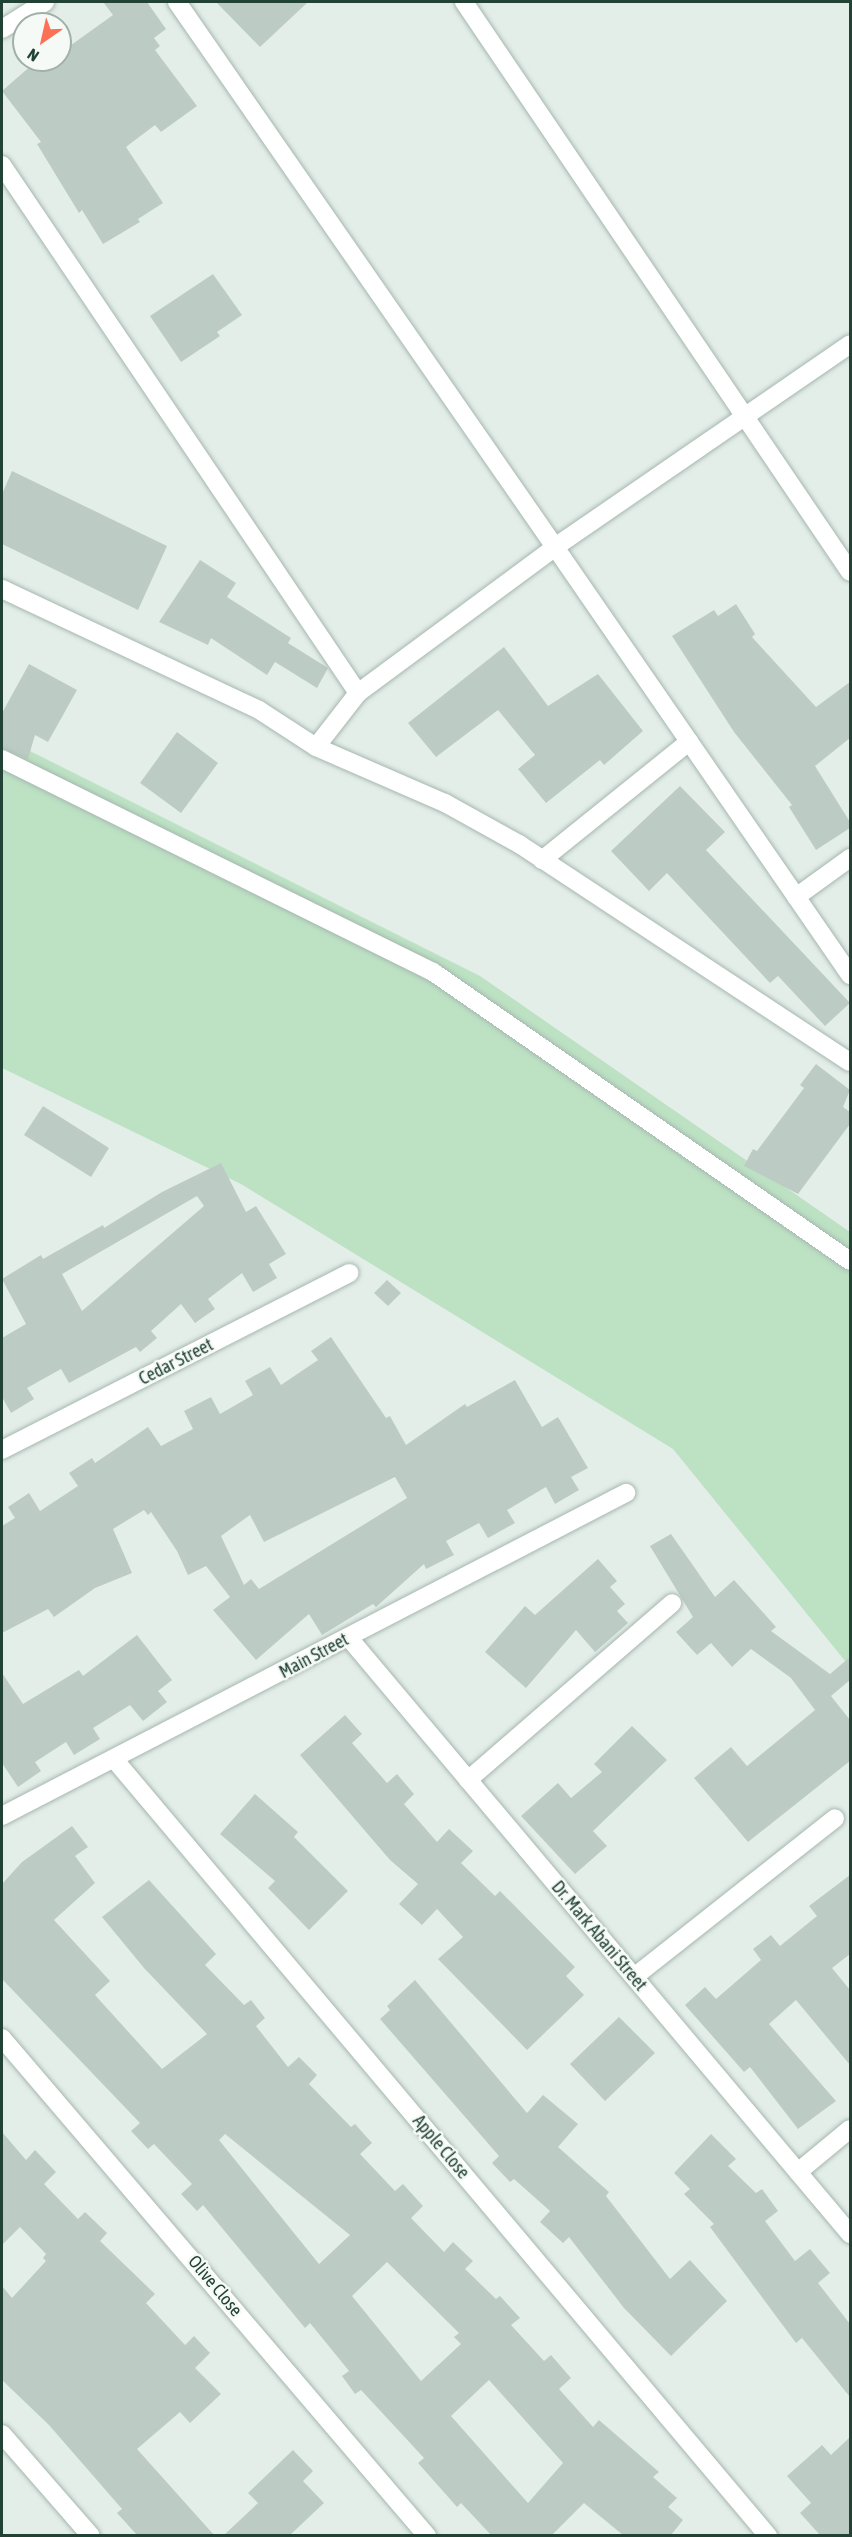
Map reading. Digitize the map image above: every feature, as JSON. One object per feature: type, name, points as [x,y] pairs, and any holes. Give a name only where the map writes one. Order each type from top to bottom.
[{"type":"street","points":[[2,29],[45,2]]},
{"type":"street","points":[[177,2],[850,975]]},
{"type":"street","points":[[464,2],[747,415],[850,572]]},
{"type":"street","points":[[2,165],[358,693]]},
{"type":"street","points":[[316,747],[358,693],[555,547],[850,344]]},
{"type":"street","points":[[2,589],[259,710],[316,747],[445,803],[542,860],[850,1062]]},
{"type":"street","points":[[542,860],[689,742]]},
{"type":"street","points":[[2,759],[433,972],[850,1261]]},
{"type":"street","points":[[796,897],[850,858]]},
{"type":"street","name":"Cedar Street","points":[[2,1450],[350,1273]]},
{"type":"street","name":"Main Street","points":[[2,1816],[626,1493]]},
{"type":"street","points":[[468,1780],[672,1604]]},
{"type":"street","name":"Dr. Mark Abani Street","points":[[349,1638],[850,2234]]},
{"type":"street","name":"Apple Close","points":[[114,1759],[768,2535]]},
{"type":"street","points":[[634,1977],[835,1818]]},
{"type":"street","name":"Olive Close","points":[[2,2038],[427,2535]]},
{"type":"street","points":[[798,2172],[850,2129]]},
{"type":"street","points":[[2,2434],[91,2535]]},
{"type":"green space","points":[[2,737],[480,976],[850,1232],[850,1667],[673,1449],[241,1184],[2,1068]]},
{"type":"building","points":[[103,2],[147,2],[166,29],[154,38],[160,46],[155,50],[197,106],[161,132],[155,125],[126,147],[163,203],[138,219],[140,222],[103,244],[82,210],[79,213],[37,144],[41,142],[2,91],[24,72],[72,72],[72,44],[113,15]]},
{"type":"building","points":[[216,2],[308,2],[260,47]]},
{"type":"building","points":[[213,274],[242,315],[217,332],[220,336],[181,362],[150,316]]},
{"type":"building","points":[[12,471],[167,546],[138,610],[2,544],[2,494]]},
{"type":"building","points":[[200,560],[236,583],[227,597],[291,638],[288,643],[328,668],[317,688],[275,662],[267,675],[211,638],[208,645],[159,622]]},
{"type":"building","points":[[736,604],[755,634],[752,637],[816,707],[850,682],[850,738],[815,766],[850,822],[850,828],[816,850],[789,807],[792,805],[734,732],[672,636],[714,610],[718,616]]},
{"type":"building","points":[[504,647],[548,706],[598,674],[643,731],[604,765],[600,760],[546,803],[518,769],[535,755],[498,710],[436,757],[408,723]]},
{"type":"building","points":[[29,664],[77,690],[48,742],[35,735],[28,759],[2,748],[2,713]]},
{"type":"building","points":[[177,732],[218,763],[181,813],[140,783]]},
{"type":"building","points":[[680,786],[725,832],[706,850],[850,1003],[825,1026],[778,976],[770,983],[667,873],[649,891],[611,851]]},
{"type":"building","points":[[816,1064],[850,1090],[843,1107],[850,1112],[850,1124],[798,1194],[744,1166],[753,1149],[757,1151],[804,1088],[800,1085]]},
{"type":"building","points":[[43,1106],[109,1148],[91,1177],[24,1135]]},
{"type":"building","points":[[221,1163],[246,1212],[256,1206],[286,1254],[269,1264],[277,1278],[253,1292],[242,1273],[208,1299],[215,1309],[195,1323],[181,1304],[151,1331],[157,1338],[140,1352],[136,1347],[69,1383],[61,1369],[27,1388],[34,1399],[11,1413],[2,1397],[2,1338],[26,1324],[2,1279],[41,1255],[43,1259],[103,1225],[104,1228],[162,1192]],"holes":[[[197,1196],[204,1206],[82,1311],[62,1274]]]},
{"type":"building","points":[[387,1280],[401,1293],[388,1306],[374,1293]]},
{"type":"building","points":[[331,1337],[386,1418],[390,1416],[406,1445],[465,1404],[467,1407],[515,1380],[542,1427],[558,1417],[588,1468],[571,1477],[579,1490],[555,1504],[546,1487],[507,1510],[515,1523],[488,1538],[479,1523],[446,1541],[454,1555],[426,1569],[424,1564],[376,1607],[373,1604],[322,1635],[309,1614],[256,1660],[213,1610],[230,1597],[206,1566],[188,1575],[177,1551],[151,1512],[148,1515],[144,1510],[113,1529],[132,1573],[95,1588],[54,1617],[48,1609],[2,1633],[2,1526],[15,1518],[8,1507],[29,1493],[40,1511],[78,1486],[69,1473],[92,1458],[95,1463],[148,1427],[161,1446],[193,1429],[184,1411],[211,1397],[220,1414],[253,1395],[245,1381],[270,1367],[281,1385],[318,1360],[311,1351]],"holes":[[[395,1477],[407,1498],[259,1589],[251,1579],[244,1585],[221,1536],[250,1515],[264,1542]]]},
{"type":"building","points":[[671,1534],[715,1597],[734,1580],[776,1627],[771,1631],[830,1674],[850,1657],[850,1680],[831,1696],[850,1720],[850,1761],[748,1842],[694,1778],[731,1747],[747,1766],[815,1710],[791,1678],[751,1649],[732,1667],[711,1643],[697,1655],[676,1632],[693,1617],[650,1546]]},
{"type":"building","points":[[598,1559],[617,1581],[610,1587],[625,1604],[617,1611],[628,1623],[595,1652],[576,1630],[526,1688],[485,1652],[525,1606],[535,1615]]},
{"type":"building","points":[[137,1635],[172,1680],[158,1691],[167,1702],[143,1721],[130,1705],[93,1728],[100,1739],[74,1755],[66,1742],[35,1762],[41,1771],[18,1787],[2,1763],[2,1673],[23,1704],[79,1670],[83,1676]]},
{"type":"building","points":[[345,1715],[362,1734],[352,1743],[387,1783],[397,1774],[414,1794],[404,1804],[437,1842],[449,1829],[473,1851],[461,1863],[495,1896],[500,1891],[575,1967],[566,1976],[584,1995],[527,2050],[438,1959],[463,1937],[437,1909],[422,1925],[399,1904],[418,1884],[390,1860],[300,1755]]},
{"type":"building","points":[[632,1726],[667,1760],[593,1831],[607,1846],[575,1874],[521,1816],[558,1783],[571,1798],[602,1772],[594,1764]]},
{"type":"building","points":[[255,1794],[298,1832],[294,1837],[348,1891],[309,1930],[268,1888],[275,1881],[220,1834]]},
{"type":"building","points":[[72,1826],[88,1847],[75,1856],[95,1883],[54,1920],[110,1981],[95,1995],[162,2069],[207,2034],[144,1968],[102,1917],[149,1880],[216,1954],[205,1965],[244,2005],[251,2000],[265,2018],[256,2026],[288,2067],[299,2057],[317,2075],[309,2084],[351,2127],[355,2124],[372,2143],[360,2154],[395,2191],[403,2184],[423,2206],[411,2218],[444,2252],[453,2242],[473,2261],[465,2269],[496,2299],[500,2296],[520,2318],[511,2325],[544,2361],[551,2355],[571,2378],[559,2389],[593,2427],[599,2420],[659,2472],[653,2477],[677,2498],[668,2507],[683,2520],[671,2535],[623,2535],[584,2503],[552,2535],[491,2535],[461,2503],[457,2507],[418,2463],[424,2458],[361,2390],[355,2394],[342,2376],[349,2371],[310,2323],[305,2328],[203,2205],[197,2211],[181,2194],[192,2184],[154,2144],[148,2149],[131,2131],[140,2123],[2,1979],[2,1884],[22,1862]],"holes":[[[225,2134],[350,2235],[319,2264],[219,2140]],[[387,2262],[459,2333],[454,2337],[461,2344],[421,2381],[352,2296]],[[489,2380],[563,2463],[528,2503],[451,2416]]]},
{"type":"building","points":[[850,1875],[850,1954],[832,1968],[850,1990],[850,2065],[796,2000],[769,2024],[836,2101],[798,2129],[750,2067],[744,2072],[685,2005],[705,1987],[716,1999],[761,1960],[753,1949],[771,1935],[780,1946],[817,1916],[809,1906]]},
{"type":"building","points":[[415,1980],[527,2113],[543,2095],[578,2124],[558,2147],[609,2192],[606,2196],[670,2279],[690,2260],[727,2301],[671,2356],[624,2308],[569,2237],[563,2243],[540,2222],[550,2211],[514,2179],[510,2182],[492,2163],[499,2156],[380,2019],[390,2010],[387,2006]]},
{"type":"building","points":[[619,2017],[655,2053],[605,2101],[570,2064]]},
{"type":"building","points":[[2,2132],[26,2160],[35,2150],[56,2172],[44,2184],[78,2219],[85,2212],[107,2233],[100,2241],[155,2294],[146,2303],[185,2345],[194,2336],[210,2353],[195,2368],[221,2394],[190,2423],[180,2412],[137,2449],[214,2535],[137,2535],[117,2513],[122,2509],[49,2425],[2,2380],[2,2286],[12,2298],[46,2261],[43,2258],[46,2254],[20,2227],[2,2245]]},
{"type":"building","points":[[711,2134],[736,2159],[728,2166],[756,2193],[762,2189],[778,2211],[765,2221],[795,2261],[810,2249],[830,2273],[818,2283],[850,2324],[850,2397],[802,2338],[796,2343],[710,2227],[714,2224],[684,2194],[690,2189],[674,2173]]},
{"type":"building","points":[[850,2437],[850,2535],[820,2535],[800,2513],[811,2503],[787,2476],[822,2445],[831,2455]]},
{"type":"building","points":[[293,2450],[313,2471],[303,2481],[324,2503],[290,2535],[224,2535],[258,2503],[248,2493]]}]
